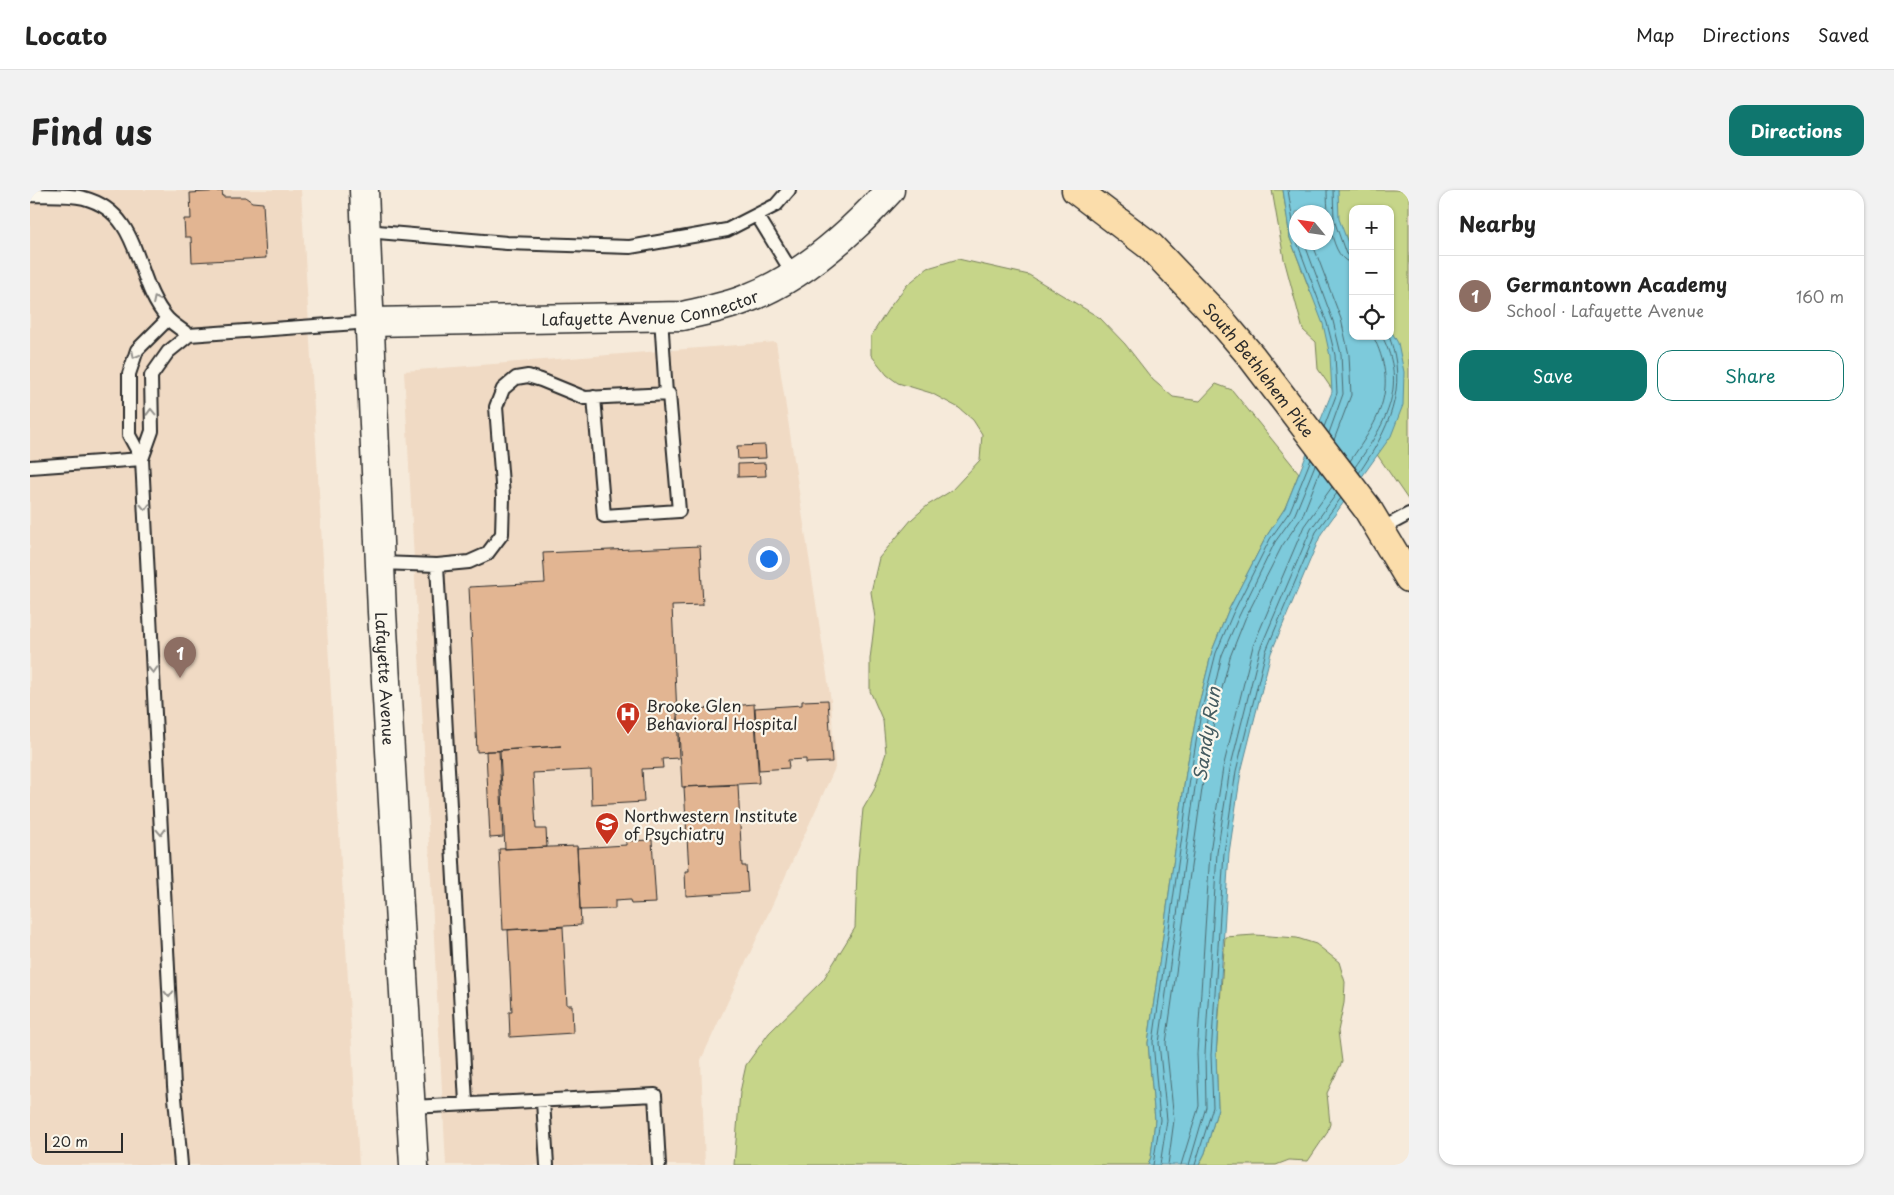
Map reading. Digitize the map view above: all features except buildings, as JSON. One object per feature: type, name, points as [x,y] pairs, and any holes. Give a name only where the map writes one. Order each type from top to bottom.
[{"type":"main road","name":"Lafayette Avenue","points":[[364,190],[380,563],[414,1165]]},
{"type":"main road","name":"Lafayette Avenue Connector","points":[[371,322],[682,316],[732,304],[758,294],[793,274],[848,232],[890,190]]},
{"type":"main road","name":"South Bethlehem Pike","points":[[1076,190],[1150,246],[1189,285],[1251,356],[1374,518],[1409,578]]},
{"type":"lane","points":[[366,231],[507,243],[630,247],[727,230],[776,205],[789,190]]},
{"type":"lane","points":[[30,195],[83,198],[106,207],[122,221],[158,304],[168,320],[189,335]]},
{"type":"lane","points":[[757,215],[793,274]]},
{"type":"lane","points":[[661,316],[666,394]]},
{"type":"lane","points":[[142,459],[128,435],[128,374],[137,350],[168,320]]},
{"type":"lane","points":[[181,1165],[174,1086],[142,459],[152,431],[151,376],[168,352],[189,335],[371,322]]},
{"type":"lane","points":[[380,563],[437,565],[470,562],[487,554],[502,534],[503,497],[496,407],[503,389],[516,378],[528,376],[561,386],[585,398],[594,397],[670,394],[679,511],[604,516],[594,397]]},
{"type":"lane","points":[[30,467],[142,459]]},
{"type":"lane","points":[[1374,518],[1409,514]]},
{"type":"lane","points":[[437,565],[466,1104]]},
{"type":"lane","points":[[411,1107],[655,1095],[659,1165]]},
{"type":"lane","points":[[543,1101],[547,1165]]},
{"type":"shaded area","points":[[30,190],[301,190],[359,1165],[30,1165]]},
{"type":"shaded area","name":"Brooke Glen Behavioral Hospital","points":[[776,342],[831,701],[835,768],[701,1060],[705,1165],[446,1165],[404,371]]},
{"type":"green space","points":[[1272,190],[1283,190],[1289,231],[1289,250],[1295,250],[1310,291],[1323,250],[1334,250],[1334,205],[1317,205],[1299,190],[1409,190],[1409,501],[1318,369],[1316,342],[1303,330],[1284,259]]},
{"type":"green space","points":[[958,259],[1029,275],[1100,318],[1125,344],[1153,380],[1173,397],[1200,401],[1216,384],[1232,390],[1299,473],[1285,508],[1266,537],[1228,611],[1212,651],[1197,712],[1186,772],[1148,1043],[1155,1120],[1151,1157],[1148,1165],[734,1165],[740,1092],[746,1065],[769,1033],[823,980],[855,928],[857,871],[863,809],[874,790],[886,753],[883,721],[870,691],[870,659],[875,618],[871,592],[879,558],[912,519],[928,505],[951,491],[980,460],[982,434],[973,420],[959,408],[931,393],[898,383],[887,375],[871,355],[871,336],[907,285],[928,268]]},
{"type":"green space","points":[[1255,935],[1297,938],[1316,944],[1339,962],[1345,982],[1344,1003],[1338,1031],[1342,1062],[1327,1093],[1330,1124],[1327,1133],[1308,1161],[1289,1160],[1276,1165],[1199,1165],[1205,1153],[1218,1108],[1216,1055],[1225,937]]},
{"type":"water","name":"Sandy Run","points":[[1283,190],[1338,190],[1339,219],[1349,245],[1349,340],[1394,340],[1394,336],[1398,343],[1404,372],[1403,405],[1391,436],[1321,534],[1271,653],[1241,772],[1229,853],[1216,1055],[1218,1108],[1205,1153],[1199,1165],[1148,1165],[1151,1157],[1155,1120],[1148,1043],[1186,772],[1197,712],[1212,651],[1228,611],[1266,537],[1285,508],[1332,392],[1330,356],[1323,324],[1295,250],[1334,250],[1334,205],[1289,205],[1289,231]]},
{"type":"place","name":"Germantown Academy","points":[[180,678]]},
{"type":"place","name":"Brooke Glen Behavioral Hospital","points":[[628,735]]},
{"type":"place","name":"Northwestern Institute of Psychiatry","points":[[607,845]]}]
